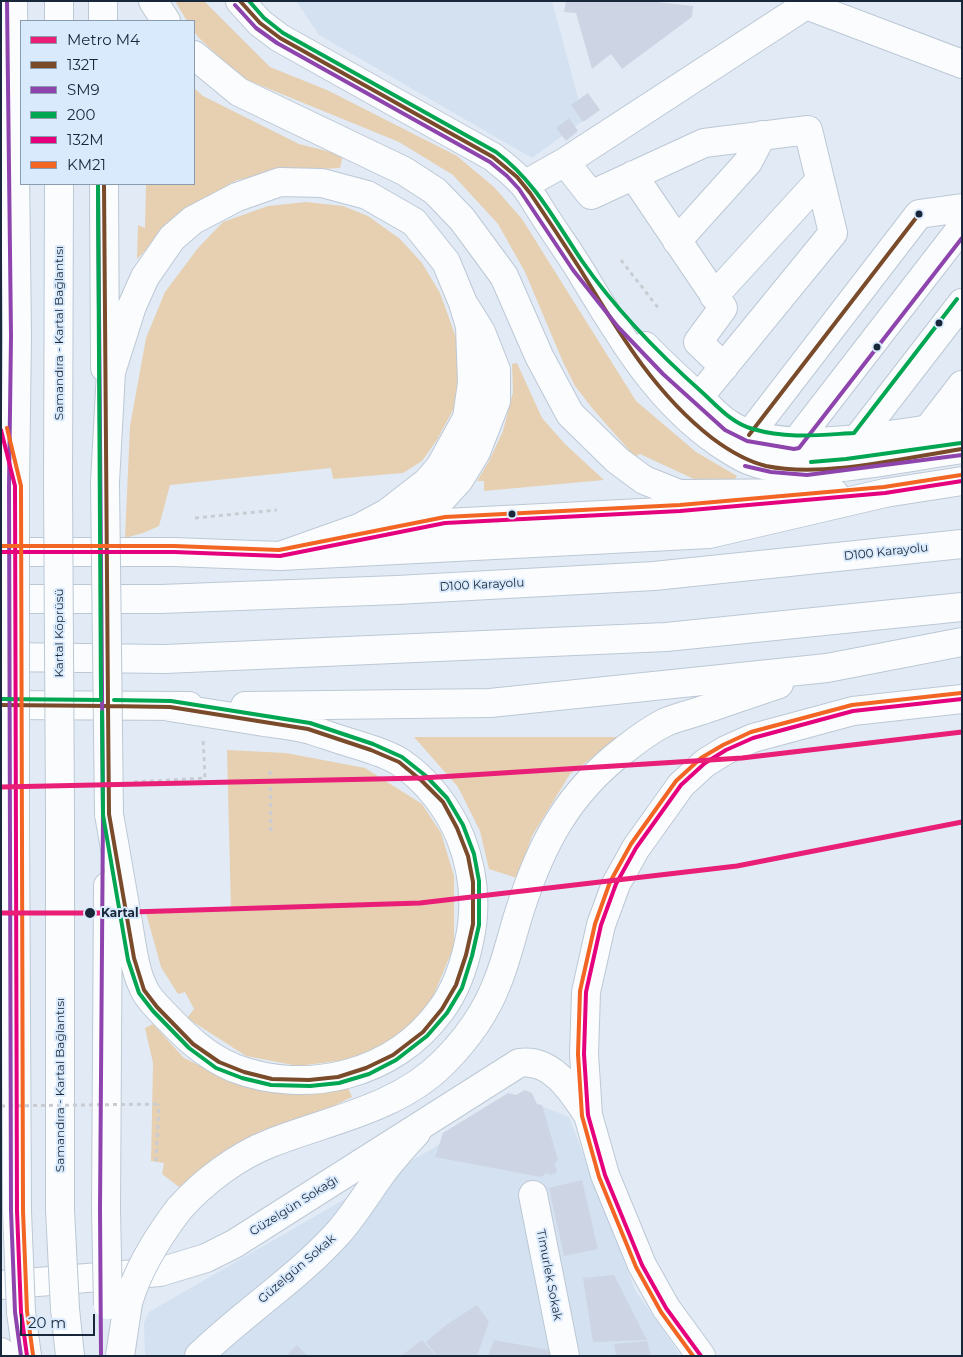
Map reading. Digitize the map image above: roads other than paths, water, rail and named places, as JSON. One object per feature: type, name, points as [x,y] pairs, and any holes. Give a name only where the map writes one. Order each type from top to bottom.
[{"type":"main road","points":[[14,1],[17,1211],[21,1312],[27,1356]]},
{"type":"main road","points":[[59,1],[59,20]]},
{"type":"main road","points":[[103,1],[103,20]]},
{"type":"main road","points":[[153,1],[165,20]]},
{"type":"main road","points":[[240,1],[260,23],[280,38],[493,157],[511,171],[524,185],[578,266],[626,346],[665,396],[701,431],[742,459],[772,466],[807,469],[847,466],[962,449]]},
{"type":"main road","points":[[524,185],[564,162],[806,5],[962,64]]},
{"type":"main road","points":[[195,56],[239,92],[404,171],[435,191],[462,219],[504,276],[539,356],[570,414],[617,460],[644,480],[680,494],[885,493]]},
{"type":"main road","points":[[564,162],[591,195],[633,175],[704,143],[808,130],[833,233],[716,376],[698,342],[722,308],[633,175]]},
{"type":"main road","points":[[677,241],[748,162],[762,135]]},
{"type":"main road","points":[[714,296],[820,180]]},
{"type":"main road","points":[[105,482],[111,372],[132,306],[145,277],[172,238],[193,220],[237,197],[280,182],[322,183],[367,195],[414,222],[446,262],[463,303],[470,326],[472,384],[467,418],[440,467],[428,482],[387,513],[359,528],[280,556]]},
{"type":"main road","name":"Samandıra - Kartal Bağlantısı","points":[[58,483],[59,185]]},
{"type":"main road","points":[[104,185],[109,814],[106,1209],[118,1304],[120,1356]]},
{"type":"main road","points":[[749,435],[919,214],[962,208]]},
{"type":"main road","points":[[795,442],[962,227]]},
{"type":"main road","points":[[578,266],[624,323],[667,369],[728,424],[749,435],[795,442],[858,439],[962,424]]},
{"type":"main road","points":[[858,439],[962,303]]},
{"type":"main road","points":[[928,429],[962,385]]},
{"type":"main road","points":[[1,430],[15,486]]},
{"type":"main road","points":[[1,552],[174,552],[280,556],[708,534],[885,493],[962,481]]},
{"type":"main road","name":"Kartal Köprüsü","points":[[58,483],[60,814]]},
{"type":"main road","name":"D100 Karayolu","points":[[1,599],[160,599],[397,590],[654,576],[962,544]]},
{"type":"main road","points":[[1,657],[165,659],[666,637],[962,607]]},
{"type":"main road","points":[[1,704],[170,707],[490,703],[827,668],[962,642]]},
{"type":"main road","points":[[107,1356],[118,1304],[132,1289],[144,1261],[164,1229],[191,1196],[209,1181],[269,1143],[322,1126],[382,1103],[419,1083],[442,1064],[457,1048],[474,1026],[496,985],[527,890],[546,841],[576,796],[613,758],[638,739],[666,722],[827,668]]},
{"type":"main road","points":[[701,1356],[666,1308],[642,1265],[605,1174],[588,1115],[584,1045],[585,1001],[602,925],[616,884],[636,848],[681,786],[705,763],[726,750],[753,738],[853,712],[962,699]]},
{"type":"main road","points":[[109,814],[134,958],[144,990],[157,1007],[192,1044],[219,1062],[244,1072],[272,1079],[309,1080],[338,1077],[366,1068],[393,1055],[423,1032],[442,1009],[456,985],[466,955],[473,924],[474,882],[468,856],[457,828],[443,802],[399,762],[371,750],[308,729],[170,707]]},
{"type":"main road","points":[[1,842],[15,813]]},
{"type":"main road","name":"Samandıra - Kartal Bağlantısı","points":[[60,814],[60,1210],[65,1308],[70,1356]]},
{"type":"main road","points":[[422,1126],[519,1063],[524,1062],[543,1066],[552,1071],[571,1091],[588,1115]]},
{"type":"main road","name":"Güzelgün Sokağı","points":[[1,1285],[160,1272],[206,1258],[234,1244],[422,1126]]},
{"type":"main road","name":"Güzelgün Sokak","points":[[199,1356],[231,1326],[319,1253],[352,1217],[392,1160],[422,1126]]},
{"type":"main road","name":"Timurlek Sokak","points":[[532,1195],[565,1356]]},
{"type":"main road","points":[[1,1352],[2,1356]]},
{"type":"metro line","name":"M4","points":[[1,787],[422,778],[742,758],[962,732]]},
{"type":"metro line","name":"M4","points":[[1,913],[100,913],[420,903],[737,866],[962,822]]},
{"type":"place","name":"Kartal","points":[[90,913]]}]
